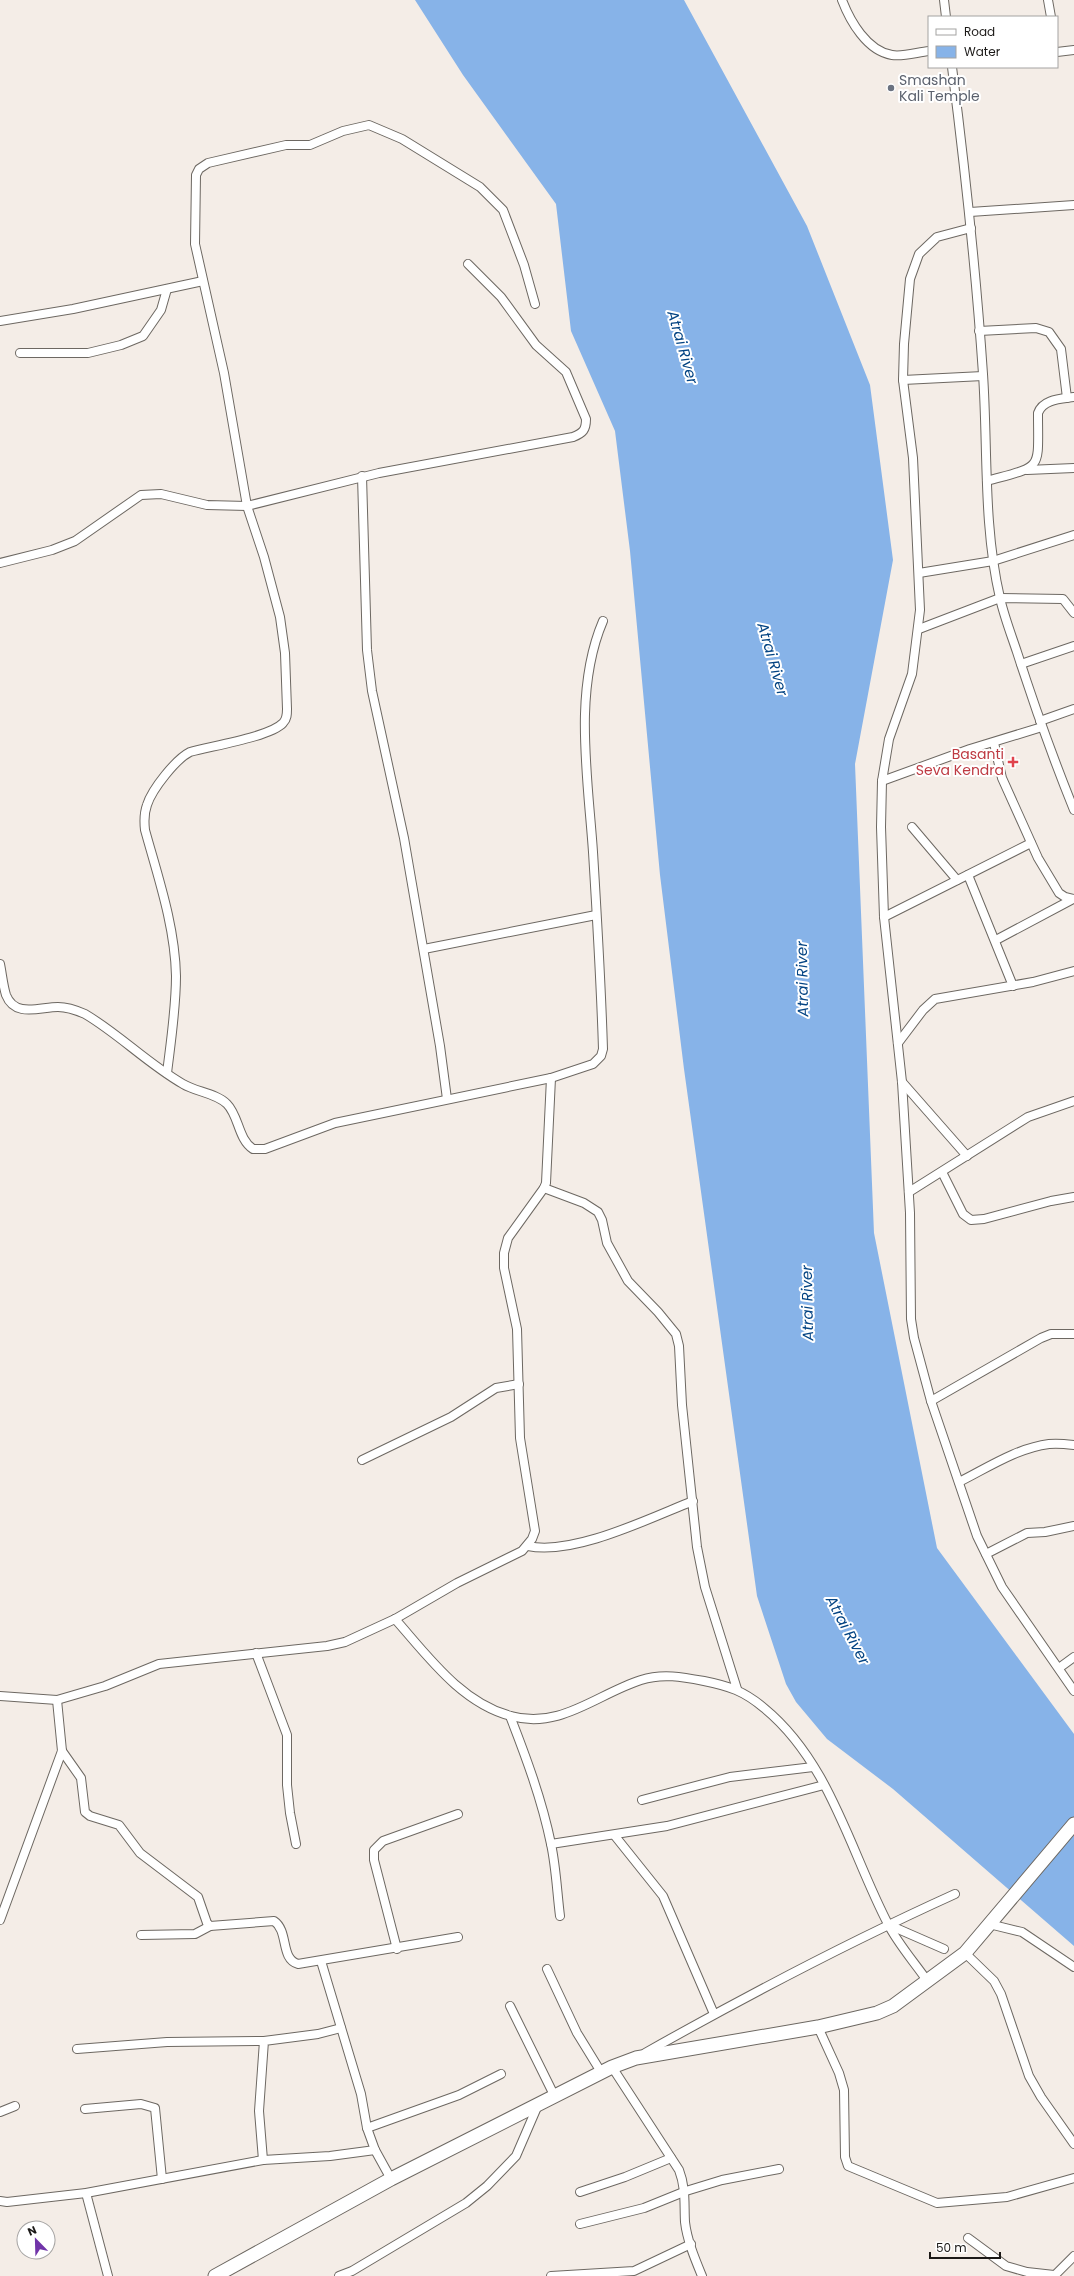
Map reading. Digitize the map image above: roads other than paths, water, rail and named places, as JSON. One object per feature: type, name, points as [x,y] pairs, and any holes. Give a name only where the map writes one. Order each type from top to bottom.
[{"type":"main road","points":[[215,2276],[391,2179],[607,2069],[636,2058],[818,2027],[882,2011],[893,2006],[928,1982],[965,1953],[1074,1824]]},
{"type":"street","points":[[842,0],[854,27],[885,53],[894,55],[928,51]]},
{"type":"street","points":[[944,0],[946,16]]},
{"type":"street","points":[[1048,0],[1051,16]]},
{"type":"street","points":[[1058,52],[1074,50]]},
{"type":"street","points":[[952,68],[970,212],[983,376],[987,482],[994,561],[1000,598],[1041,724],[1074,810]]},
{"type":"street","points":[[168,1073],[174,1016],[176,975],[169,921],[145,830],[144,818],[147,803],[169,770],[182,756],[190,752],[268,732],[282,724],[286,717],[284,653],[280,616],[247,506],[224,373],[195,244],[196,176],[200,169],[208,163],[286,145],[310,146],[343,131],[369,125],[402,139],[448,166],[480,187],[503,210],[524,265],[535,304]]},
{"type":"street","points":[[970,212],[1074,206]]},
{"type":"street","points":[[971,228],[937,237],[919,254],[910,280],[903,380],[913,458],[919,573],[919,629],[912,674],[889,739],[882,781],[881,869],[884,917],[902,1082],[909,1192],[911,1319],[914,1338],[931,1401],[977,1536],[1002,1587],[1074,1691]]},
{"type":"street","points":[[0,564],[52,550],[75,540],[134,498],[141,495],[161,494],[207,505],[247,506],[362,476],[573,437],[583,432],[586,427],[586,420],[577,395],[566,372],[536,345],[501,297],[468,264]]},
{"type":"street","points":[[0,321],[73,309],[203,281]]},
{"type":"street","points":[[20,353],[88,353],[121,345],[143,336],[161,310],[167,289]]},
{"type":"street","points":[[979,331],[1036,328],[1049,332],[1061,350],[1071,398],[1049,402],[1040,408],[1038,413],[1038,458],[1034,465],[1026,470]]},
{"type":"street","points":[[903,380],[983,376]]},
{"type":"street","points":[[987,482],[1026,470],[1074,468]]},
{"type":"street","points":[[362,476],[367,650],[372,691],[404,838],[424,949],[447,1100]]},
{"type":"street","points":[[919,573],[994,561],[1074,535]]},
{"type":"street","points":[[919,629],[1000,598],[1063,599],[1074,613]]},
{"type":"street","points":[[0,964],[6,995],[15,1006],[21,1009],[36,1010],[60,1007],[72,1008],[85,1014],[183,1084],[198,1092],[216,1097],[227,1105],[249,1146],[260,1149],[272,1147],[335,1123],[551,1078],[594,1064],[601,1056],[602,994],[586,753],[587,689],[592,653],[604,621]]},
{"type":"street","points":[[1021,664],[1074,646]]},
{"type":"street","points":[[882,781],[994,742],[1041,724],[1074,709]]},
{"type":"street","points":[[994,742],[1002,778],[1031,843],[1052,884],[1065,897],[1074,899]]},
{"type":"street","points":[[912,826],[957,880]]},
{"type":"street","points":[[884,917],[1031,843]]},
{"type":"street","points":[[968,875],[996,940],[1013,986]]},
{"type":"street","points":[[996,940],[1074,899]]},
{"type":"street","points":[[424,949],[596,915]]},
{"type":"street","points":[[898,1043],[923,1010],[936,999],[1013,986],[1074,971]]},
{"type":"street","points":[[0,1696],[57,1700],[106,1686],[159,1664],[327,1646],[345,1642],[395,1618],[457,1583],[528,1546],[535,1531],[520,1438],[517,1329],[504,1268],[504,1253],[508,1238],[544,1188],[549,1151],[548,1110],[551,1078]]},
{"type":"street","points":[[902,1082],[966,1156]]},
{"type":"street","points":[[909,1192],[1028,1117],[1074,1101]]},
{"type":"street","points":[[942,1172],[963,1214],[971,1220],[984,1219],[1074,1196]]},
{"type":"street","points":[[544,1188],[584,1203],[598,1212],[602,1220],[607,1243],[628,1280],[676,1334],[679,1346],[682,1405],[697,1547],[704,1587],[737,1689]]},
{"type":"street","points":[[931,1401],[1041,1338],[1051,1334],[1074,1334]]},
{"type":"street","points":[[362,1460],[451,1417],[496,1388],[519,1384]]},
{"type":"street","points":[[959,1482],[1006,1458],[1035,1447],[1050,1444],[1074,1445]]},
{"type":"street","points":[[528,1546],[542,1549],[570,1545],[625,1528],[693,1501]]},
{"type":"street","points":[[986,1554],[1027,1533],[1045,1532],[1074,1526]]},
{"type":"street","points":[[395,1618],[435,1664],[465,1691],[483,1704],[510,1716],[542,1718],[570,1713],[633,1683],[653,1677],[680,1676],[737,1689],[766,1709],[777,1720],[793,1738],[812,1766],[843,1819],[888,1924],[928,1982]]},
{"type":"street","points":[[256,1653],[287,1735],[287,1785],[290,1813],[296,1844]]},
{"type":"street","points":[[1059,1668],[1074,1657]]},
{"type":"street","points":[[0,1920],[62,1751],[57,1700]]},
{"type":"street","points":[[510,1716],[528,1762],[551,1844],[560,1916]]},
{"type":"street","points":[[62,1751],[81,1778],[85,1812],[90,1816],[119,1825],[140,1853],[198,1897],[207,1923],[210,1926]]},
{"type":"street","points":[[642,1800],[730,1777],[812,1766]]},
{"type":"street","points":[[551,1844],[615,1836],[700,1818],[824,1785]]},
{"type":"street","points":[[397,1949],[374,1860],[374,1850],[376,1846],[383,1841],[458,1814]]},
{"type":"street","points":[[615,1836],[663,1896],[714,2014]]},
{"type":"street","points":[[636,2058],[714,2014],[888,1924],[955,1894]]},
{"type":"street","points":[[141,1936],[190,1935],[200,1933],[210,1926],[274,1921],[282,1929],[288,1955],[293,1963],[321,1961],[397,1949],[458,1937]]},
{"type":"street","points":[[991,1922],[1022,1932],[1074,1967]]},
{"type":"street","points":[[888,1924],[944,1949]]},
{"type":"street","points":[[965,1953],[994,1981],[1001,1994],[1029,2076],[1041,2097],[1074,2144]]},
{"type":"street","points":[[321,1961],[361,2094],[367,2128],[375,2150],[391,2179]]},
{"type":"street","points":[[547,1969],[574,2027],[607,2069],[671,2158],[681,2175],[686,2191],[685,2223],[702,2276]]},
{"type":"street","points":[[510,2006],[554,2095]]},
{"type":"street","points":[[818,2027],[839,2073],[844,2090],[845,2157],[848,2166],[854,2170],[879,2178],[923,2199],[946,2203],[1007,2197],[1074,2178]]},
{"type":"street","points":[[77,2049],[167,2042],[264,2041],[318,2034],[341,2028]]},
{"type":"street","points":[[263,2160],[259,2110],[264,2041]]},
{"type":"street","points":[[367,2128],[459,2094],[501,2074]]},
{"type":"street","points":[[85,2109],[141,2104],[155,2108],[162,2179]]},
{"type":"street","points":[[339,2276],[352,2271],[466,2203],[487,2186],[516,2156],[538,2105]]},
{"type":"street","points":[[0,2112],[15,2106]]},
{"type":"street","points":[[0,2201],[86,2193],[263,2160],[330,2156],[375,2150]]},
{"type":"street","points":[[580,2192],[625,2177],[671,2158]]},
{"type":"street","points":[[580,2224],[644,2208],[686,2191],[722,2180],[779,2169]]},
{"type":"street","points":[[86,2193],[108,2276]]},
{"type":"street","points":[[968,2238],[1006,2266],[1027,2272],[1054,2275],[1074,2256]]},
{"type":"street","points":[[551,2276],[634,2270],[691,2244]]},
{"type":"water","name":"Atrai River","points":[[415,0],[684,0],[807,226],[870,385],[893,560],[855,764],[874,1233],[937,1548],[1074,1734],[1074,1946],[893,1789],[827,1739],[796,1702],[786,1684],[757,1596],[684,1069],[660,875],[630,551],[615,431],[571,331],[556,204],[463,75]]},
{"type":"place","name":"Smashan Kali Temple","points":[[891,88]]},
{"type":"place","name":"Basanti Seva Kendra","points":[[1013,762]]}]
